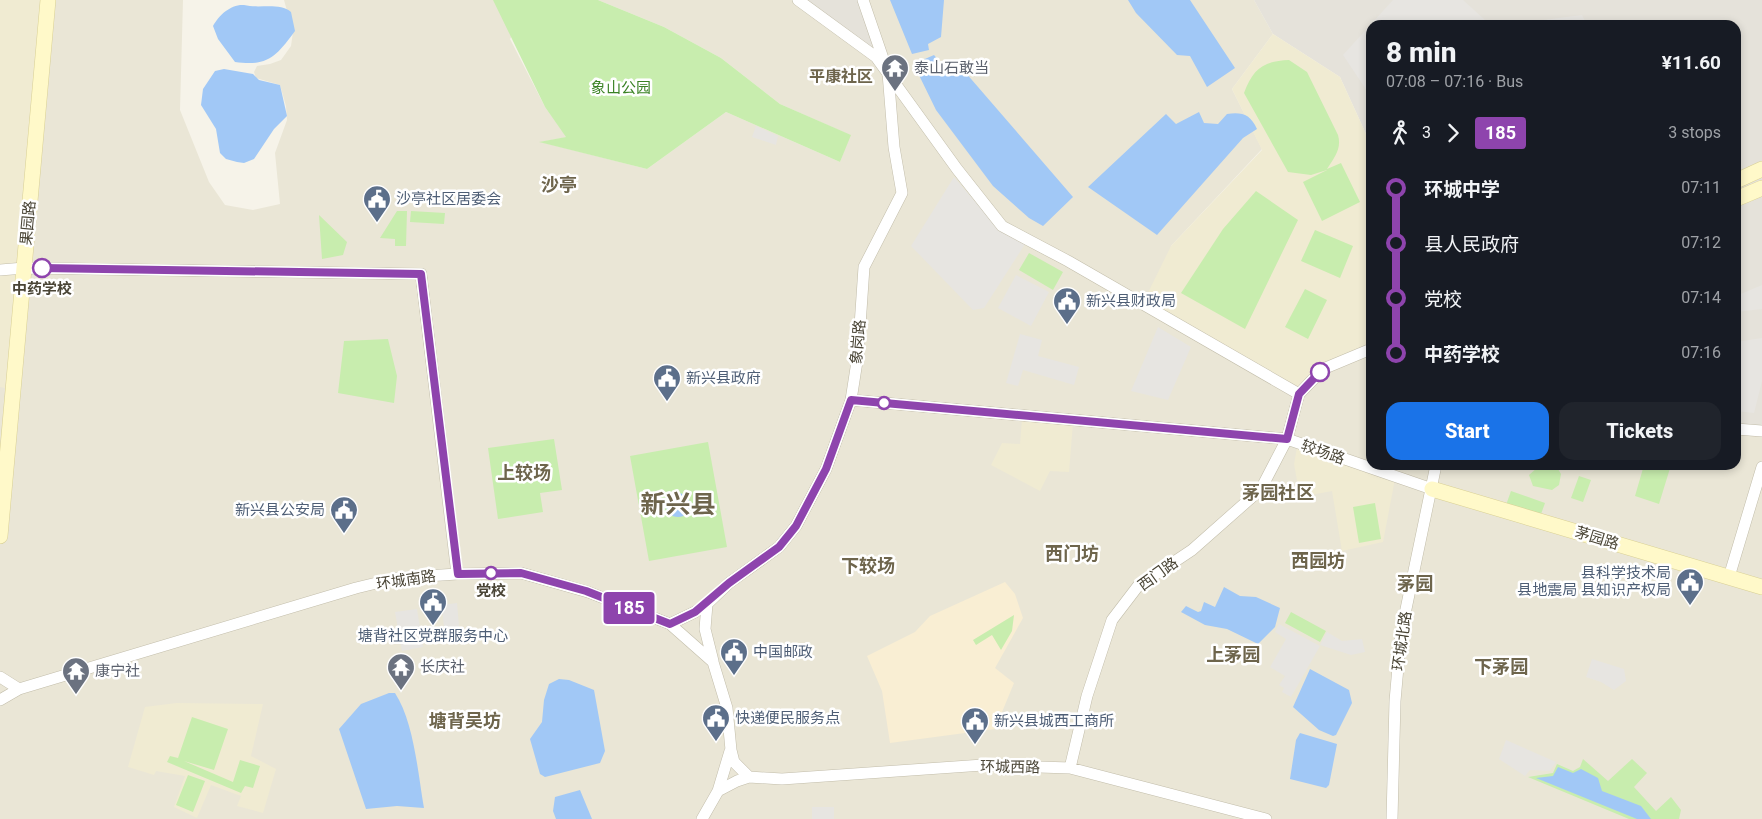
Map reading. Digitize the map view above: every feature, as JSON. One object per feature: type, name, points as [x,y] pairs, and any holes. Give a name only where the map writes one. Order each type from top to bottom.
[{"type":"street","name":"果园路","points":[[0,536],[48,0]]},
{"type":"street","points":[[798,0],[876,57],[957,170],[1002,226],[1068,260],[1299,394],[1323,369],[1366,351]]},
{"type":"street","name":"象岗路","points":[[670,624],[707,604],[729,583],[779,547],[796,526],[826,469],[851,400],[858,355],[864,267],[902,193],[894,147],[888,73],[863,0]]},
{"type":"street","points":[[1741,179],[1762,169]]},
{"type":"street","points":[[1741,197],[1762,188]]},
{"type":"street","points":[[0,270],[24,268],[421,274],[458,574]]},
{"type":"street","name":"西门路","points":[[1070,768],[1087,696],[1112,620],[1138,586],[1192,550],[1261,489],[1287,439],[1299,394]]},
{"type":"street","name":"较场路","points":[[851,400],[1287,439],[1366,466]]},
{"type":"street","points":[[1741,429],[1762,431]]},
{"type":"street","points":[[1729,577],[1762,466]]},
{"type":"street","name":"较场路","points":[[1377,470],[1432,489]]},
{"type":"street","name":"环城北路","points":[[1392,814],[1395,701],[1401,634],[1435,470]]},
{"type":"street","name":"茅园路","points":[[1432,489],[1762,587]]},
{"type":"street","name":"环城南路","points":[[0,700],[19,689],[356,588],[397,578],[458,574],[521,573],[586,591],[670,624],[714,662]]},
{"type":"street","points":[[707,604],[705,629],[727,708],[731,750],[734,762],[749,777],[718,791]]},
{"type":"street","points":[[0,677],[19,689]]},
{"type":"street","points":[[702,819],[718,791],[731,750]]},
{"type":"street","name":"环城西路","points":[[749,777],[782,779],[984,765],[1070,768],[1266,819]]},
{"type":"street","points":[[1385,819],[1392,814]]},
{"type":"shaded area","points":[[0,0],[48,0],[13,390],[0,387]]},
{"type":"shaded area","points":[[48,0],[183,0],[180,110],[209,182],[225,205],[253,210],[280,204],[275,153],[287,120],[286,106],[280,85],[256,78],[254,72],[257,66],[281,60],[291,46],[293,32],[284,0],[535,0],[510,39],[545,107],[567,137],[541,142],[647,169],[726,112],[840,162],[850,135],[780,104],[721,58],[664,27],[598,0],[1254,0],[1273,34],[1232,89],[1262,149],[1171,246],[1323,369],[1366,351],[1366,470],[1741,470],[1741,429],[1762,431],[1762,819],[0,819],[0,270]]},
{"type":"shaded area","points":[[798,0],[863,0],[888,73]]},
{"type":"shaded area","points":[[1254,0],[1762,0],[1762,431],[1741,429],[1741,20],[1366,20],[1366,134],[1340,77],[1273,34]]},
{"type":"shaded area","points":[[1393,0],[1463,0],[1485,20],[1375,20]]},
{"type":"shaded area","points":[[1582,15],[1584,20],[1543,20]]},
{"type":"shaded area","points":[[1366,30],[1366,90],[1343,55]]},
{"type":"shaded area","points":[[1273,34],[1340,77],[1366,134],[1366,351],[1323,369],[1299,394],[1142,305],[1171,246],[1262,150],[1232,89]]},
{"type":"shaded area","points":[[756,126],[778,136],[776,145],[752,137]]},
{"type":"shaded area","points":[[954,177],[996,226],[1027,241],[984,308],[973,310],[911,246]]},
{"type":"shaded area","points":[[1016,275],[1049,292],[1031,326],[998,308]]},
{"type":"shaded area","points":[[1762,285],[1762,309],[1741,311],[1741,294]]},
{"type":"shaded area","points":[[1158,327],[1191,347],[1168,400],[1131,391]]},
{"type":"shaded area","points":[[1020,334],[1042,340],[1038,356],[1079,367],[1074,385],[1023,370],[1018,386],[1006,383]]},
{"type":"shaded area","points":[[1762,338],[1762,381],[1754,413],[1741,412],[1741,341]]},
{"type":"shaded area","points":[[1022,419],[1073,423],[1069,472],[1050,471],[1040,491],[991,465],[1002,443],[1020,444]]},
{"type":"shaded area","points":[[1297,448],[1395,479],[1383,542],[1342,551],[1332,491],[1300,497],[1294,464]]},
{"type":"shaded area","points":[[1005,582],[1015,594],[1023,618],[995,668],[1014,683],[995,729],[890,743],[882,691],[867,656],[915,632],[930,616]]},
{"type":"shaded area","points":[[457,603],[460,638],[445,640],[442,605]]},
{"type":"shaded area","points":[[417,609],[423,647],[402,651],[395,612]]},
{"type":"shaded area","points":[[1279,624],[1320,646],[1291,697],[1282,692],[1284,688],[1279,685],[1285,676],[1270,667],[1286,639],[1275,632]]},
{"type":"shaded area","points":[[1327,632],[1342,641],[1362,639],[1365,652],[1351,655],[1320,645]]},
{"type":"shaded area","points":[[1592,659],[1624,669],[1626,681],[1614,690],[1601,682],[1586,677]]},
{"type":"shaded area","points":[[177,703],[263,704],[251,756],[276,769],[263,813],[237,806],[241,796],[211,785],[197,818],[174,807],[185,776],[156,771],[154,775],[128,767],[145,707]]},
{"type":"shaded area","points":[[1506,740],[1556,762],[1550,771],[1530,770],[1525,776],[1499,759]]},
{"type":"shaded area","points":[[812,807],[834,807],[834,819],[812,819]]},
{"type":"green space","name":"象山公园","points":[[493,0],[598,0],[664,27],[721,58],[780,104],[851,135],[840,162],[726,112],[647,169],[539,142],[566,137],[545,107]]},
{"type":"green space","points":[[1289,60],[1307,72],[1338,135],[1338,149],[1327,169],[1341,163],[1360,202],[1322,221],[1303,182],[1327,170],[1311,175],[1288,172],[1244,93],[1251,78],[1260,68],[1272,62]]},
{"type":"green space","points":[[1256,191],[1298,220],[1245,329],[1181,293],[1223,229]]},
{"type":"green space","points":[[397,211],[407,211],[406,246],[395,246],[395,239],[380,238]]},
{"type":"green space","points":[[411,211],[445,213],[444,224],[410,222]]},
{"type":"green space","points":[[319,215],[347,242],[343,255],[322,259]]},
{"type":"green space","points":[[1315,230],[1353,246],[1340,278],[1301,261]]},
{"type":"green space","points":[[1029,253],[1063,272],[1053,290],[1019,270]]},
{"type":"green space","points":[[1305,289],[1327,300],[1308,339],[1285,327]]},
{"type":"green space","points":[[388,339],[397,376],[394,403],[338,393],[344,341]]},
{"type":"green space","points":[[554,439],[562,490],[540,493],[543,512],[498,519],[488,448]]},
{"type":"green space","points":[[708,442],[727,547],[649,561],[630,456]]},
{"type":"green space","points":[[1535,470],[1559,470],[1561,474],[1559,485],[1552,490],[1533,486],[1529,475]]},
{"type":"green space","points":[[1643,470],[1669,470],[1659,504],[1635,496]]},
{"type":"green space","points":[[1579,476],[1591,480],[1583,502],[1571,498]]},
{"type":"green space","points":[[1511,491],[1545,503],[1540,517],[1506,505]]},
{"type":"green space","points":[[1375,503],[1381,539],[1359,543],[1353,507]]},
{"type":"green space","points":[[1291,612],[1326,631],[1320,642],[1285,623]]},
{"type":"green space","points":[[1014,615],[1012,631],[1001,650],[992,635],[976,645],[973,640]]},
{"type":"green space","points":[[192,717],[228,729],[214,770],[184,761],[233,782],[240,760],[260,766],[253,788],[245,786],[241,793],[167,762],[170,756],[178,758]]},
{"type":"green space","points":[[1583,759],[1608,781],[1632,759],[1647,773],[1634,787],[1656,811],[1671,797],[1681,810],[1679,819],[1629,819],[1528,777],[1553,773],[1557,764],[1573,771],[1580,767]]},
{"type":"green space","points":[[188,775],[205,781],[193,812],[176,805]]},
{"type":"water","points":[[890,0],[944,0],[941,37],[928,44],[929,50],[912,54]]},
{"type":"water","points":[[1128,0],[1190,0],[1235,68],[1207,87],[1190,56],[1177,55],[1136,13]]},
{"type":"water","points":[[235,6],[275,6],[291,12],[295,31],[277,53],[264,61],[256,63],[235,62],[218,39],[213,26],[226,11]]},
{"type":"water","points":[[934,55],[945,68],[953,72],[959,65],[1073,197],[1043,226],[1029,218],[993,186],[936,110],[916,69],[918,62]]},
{"type":"water","points":[[224,69],[253,74],[259,80],[280,85],[287,116],[274,129],[254,159],[244,163],[226,159],[220,153],[216,129],[201,105],[203,89],[215,71]]},
{"type":"water","points":[[1199,112],[1204,123],[1218,124],[1227,114],[1237,113],[1245,115],[1257,129],[1243,138],[1157,235],[1088,187],[1166,114],[1176,124]]},
{"type":"water","points":[[673,493],[683,493],[690,500],[690,510],[683,517],[673,517],[666,510],[666,500]]},
{"type":"water","points":[[1224,587],[1240,596],[1256,597],[1280,608],[1275,627],[1258,644],[1227,629],[1205,625],[1181,612],[1186,606],[1198,612],[1201,611],[1204,602],[1215,607]]},
{"type":"water","points":[[1310,669],[1349,690],[1352,703],[1336,735],[1333,736],[1319,730],[1293,707]]},
{"type":"water","points":[[559,679],[569,680],[594,690],[605,751],[600,763],[545,777],[540,774],[530,739],[542,722],[544,700],[549,684]]},
{"type":"water","points":[[389,693],[395,693],[407,718],[424,808],[397,806],[366,809],[339,729],[361,704]]},
{"type":"water","points":[[1300,733],[1337,744],[1329,785],[1326,788],[1290,779],[1296,740]]},
{"type":"water","points":[[1558,767],[1573,773],[1581,769],[1598,778],[1602,791],[1641,806],[1651,819],[1637,819],[1536,778],[1553,776]]},
{"type":"water","points":[[580,790],[592,819],[556,819],[553,811],[555,797]]},
{"type":"bus line","name":"185","points":[[42,268],[421,274],[458,574],[521,573],[586,591],[670,624],[707,604],[729,583],[779,547],[796,526],[826,469],[851,400],[1287,439],[1299,394],[1320,372]]},
{"type":"place","name":"泰山石敢当","points":[[895,92]]},
{"type":"place","name":"沙亭社区居委会","points":[[377,223]]},
{"type":"place","name":"中药学校","points":[[42,268]]},
{"type":"place","name":"新兴县财政局","points":[[1067,325]]},
{"type":"place","name":"新兴县政府","points":[[667,402]]},
{"type":"place","name":"新兴县公安局","points":[[344,534]]},
{"type":"place","name":"党校","points":[[491,573]]},
{"type":"place","name":"县科学技术局 县地震局 县知识产权局","points":[[1690,606]]},
{"type":"place","name":"塘背社区党群服务中心","points":[[433,626]]},
{"type":"place","name":"中国邮政","points":[[734,676]]},
{"type":"place","name":"长庆社","points":[[401,691]]},
{"type":"place","name":"康宁社","points":[[76,695]]},
{"type":"place","name":"快递便民服务点","points":[[716,742]]},
{"type":"place","name":"新兴县城西工商所","points":[[975,745]]},
{"type":"district","name":"平康社区","points":[[841,76]]},
{"type":"district","name":"沙亭","points":[[559,184]]},
{"type":"district","name":"上较场","points":[[524,472]]},
{"type":"district","name":"茅园社区","points":[[1278,492]]},
{"type":"district","name":"新兴县","points":[[678,504]]},
{"type":"district","name":"西门坊","points":[[1072,553]]},
{"type":"district","name":"西园坊","points":[[1318,560]]},
{"type":"district","name":"下较场","points":[[868,565]]},
{"type":"district","name":"茅园","points":[[1415,583]]},
{"type":"district","name":"上茅园","points":[[1233,654]]},
{"type":"district","name":"下茅园","points":[[1501,666]]},
{"type":"district","name":"塘背吴坊","points":[[465,720]]}]
